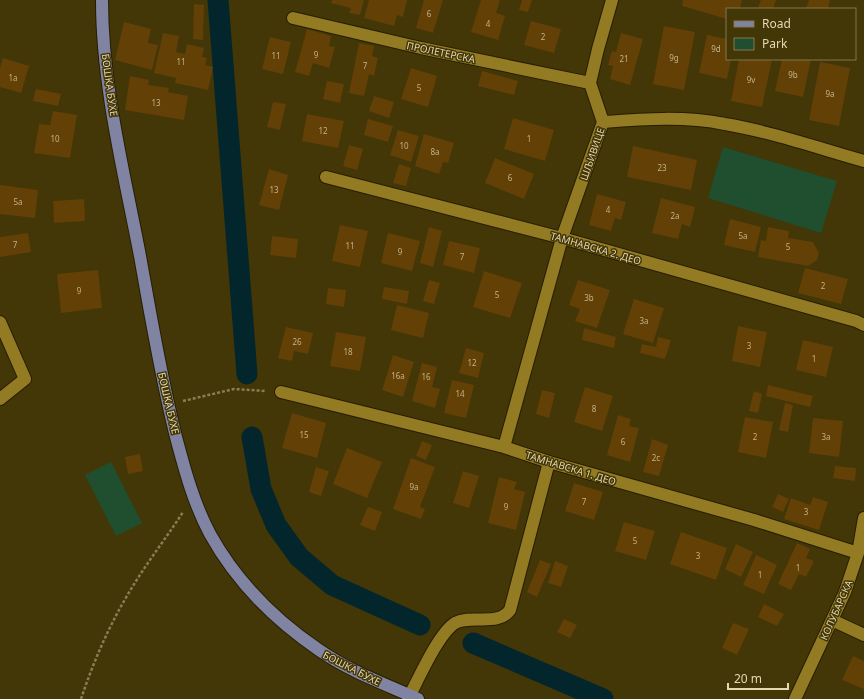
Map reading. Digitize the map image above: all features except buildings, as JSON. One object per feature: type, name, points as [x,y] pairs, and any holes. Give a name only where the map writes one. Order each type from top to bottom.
[{"type":"main road","name":"БОШКА БУХЕ","points":[[102,0],[102,19],[111,105],[168,404],[193,496],[210,534],[221,552],[243,582],[269,611],[321,652],[412,698]]},
{"type":"street","points":[[590,83],[612,0]]},
{"type":"street","name":"ПРОЛЕТЕРСКА","points":[[293,18],[421,48],[590,83]]},
{"type":"street","name":"ШЉИВИЦЕ","points":[[504,447],[562,238],[603,122],[590,83]]},
{"type":"street","points":[[603,122],[685,119],[725,123],[768,133],[864,161]]},
{"type":"street","name":"ТАМНАВСКА 2. ДЕО","points":[[326,177],[562,238],[856,321],[864,325]]},
{"type":"street","points":[[0,323],[24,379],[0,399]]},
{"type":"street","name":"ТАМНАВСКА 1. ДЕО","points":[[281,392],[504,447],[549,462],[754,520],[858,553]]},
{"type":"street","points":[[412,698],[440,638],[451,626],[464,620],[499,618],[507,614],[510,610],[549,462]]},
{"type":"street","name":"КОЛУБАРСКА","points":[[795,699],[845,592],[858,553],[864,518]]},
{"type":"street","points":[[832,620],[864,635]]},
{"type":"path","points":[[168,404],[234,389],[281,392]]},
{"type":"path","points":[[81,699],[90,671],[133,585],[193,496]]},
{"type":"green space","points":[[723,147],[837,181],[821,233],[708,198]]},
{"type":"green space","points":[[111,462],[142,523],[116,536],[85,475]]},
{"type":"waterway","points":[[218,0],[247,374]]},
{"type":"waterway","points":[[252,437],[261,489],[276,525],[299,557],[332,585],[420,625]]},
{"type":"waterway","points":[[473,643],[603,699]]}]
